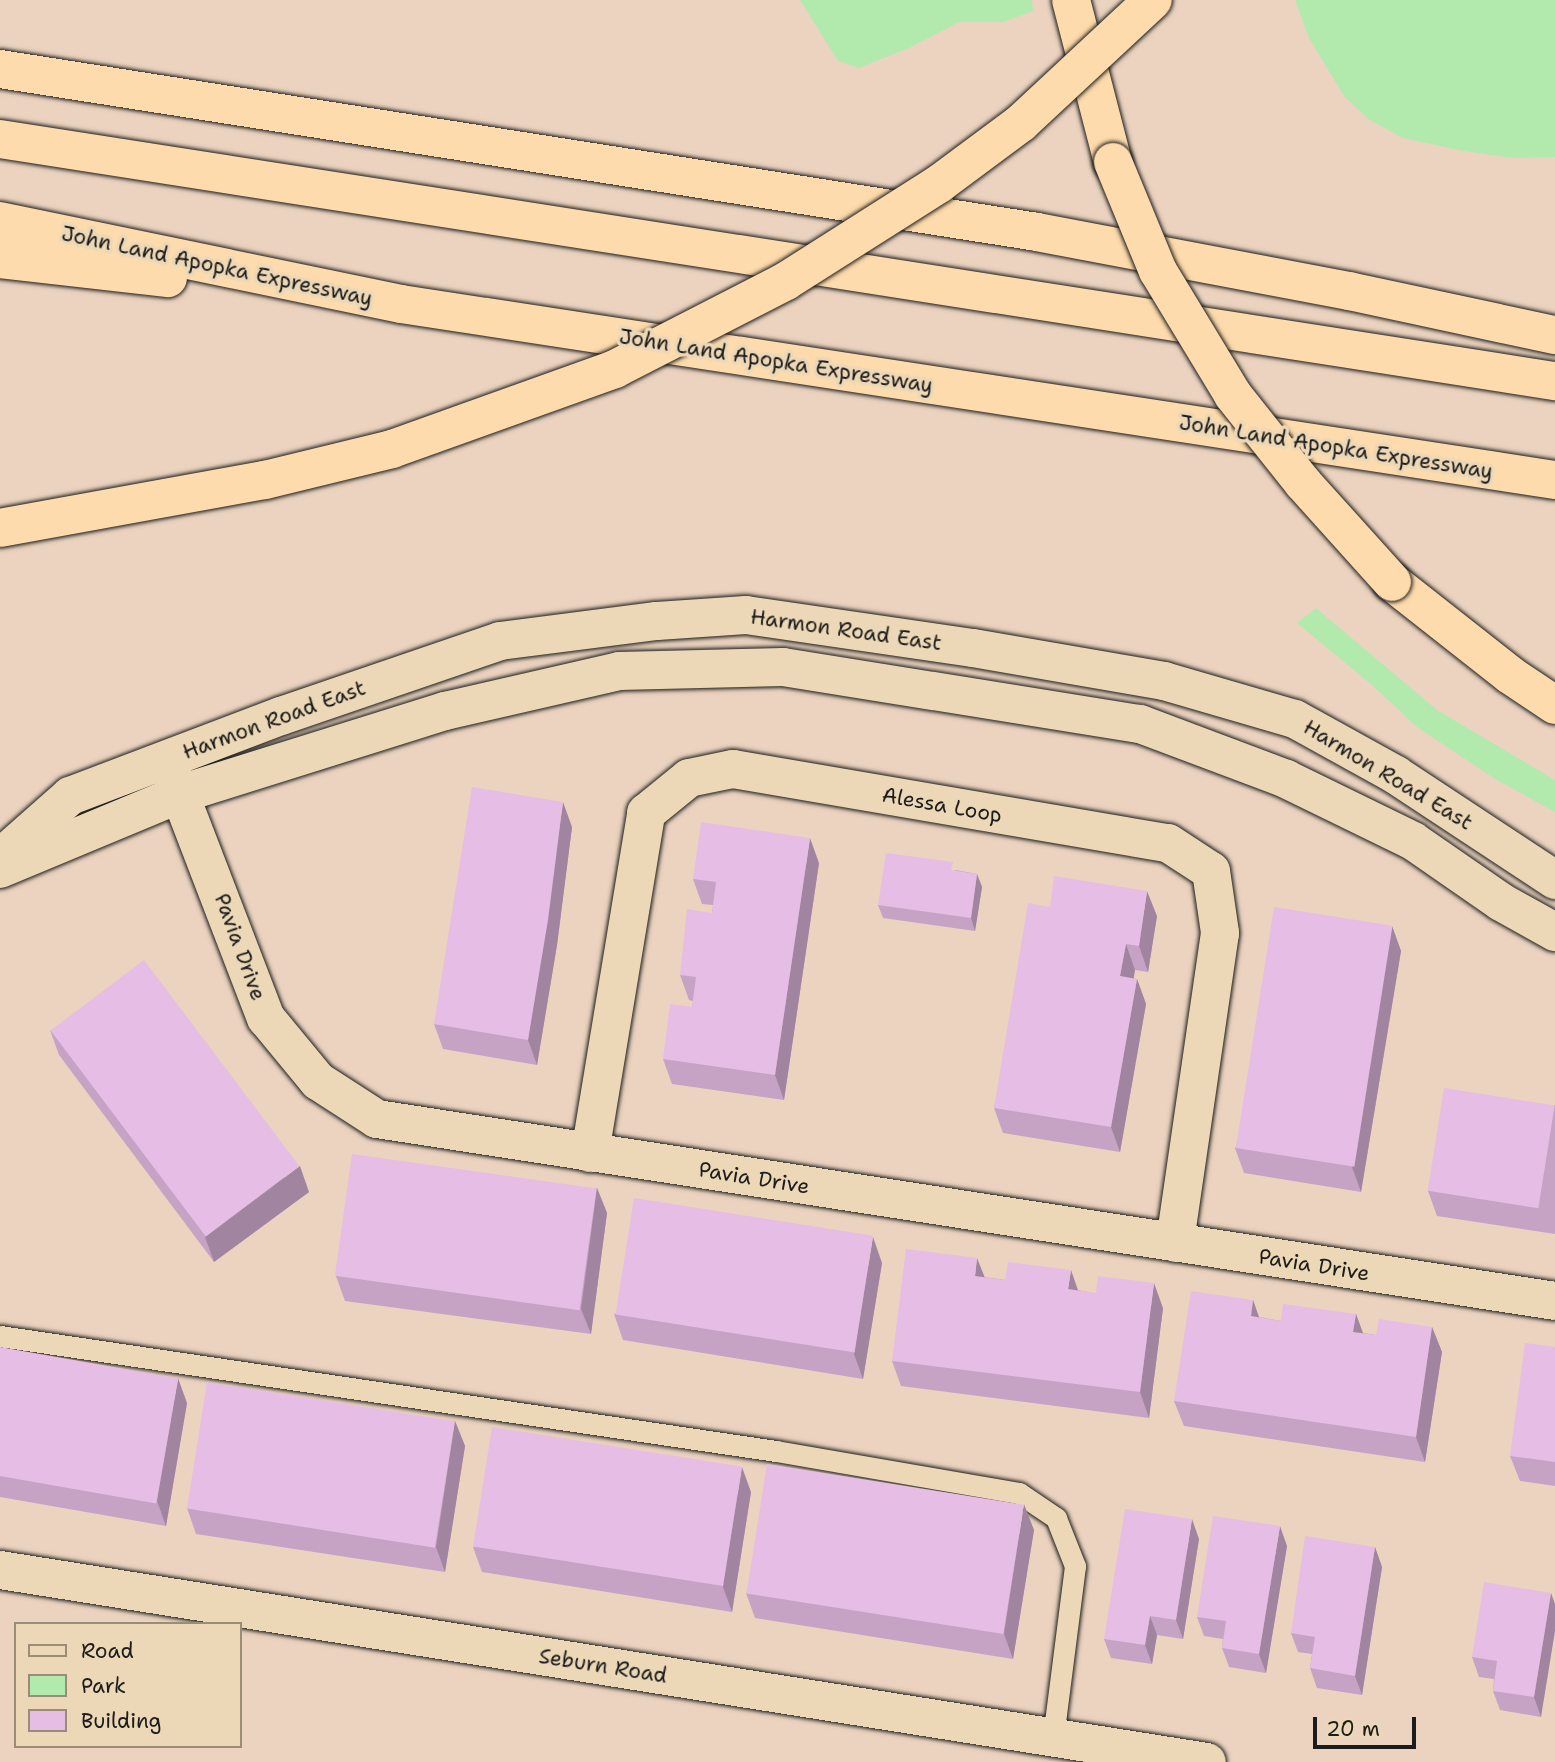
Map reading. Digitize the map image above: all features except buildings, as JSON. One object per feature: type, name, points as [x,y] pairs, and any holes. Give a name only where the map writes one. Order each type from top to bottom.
[{"type":"highway","points":[[1071,0],[1113,162],[1158,271],[1233,395],[1303,483],[1392,582],[1510,675],[1555,705]]},
{"type":"highway","points":[[0,528],[265,480],[392,449],[615,369],[786,281],[939,184],[1021,123],[1153,0]]},
{"type":"highway","points":[[0,69],[1037,232],[1555,335]]},
{"type":"highway","points":[[0,139],[1555,382]]},
{"type":"highway","name":"John Land Apopka Expressway","points":[[0,221],[401,304],[1555,480]]},
{"type":"highway","points":[[0,259],[401,304]]},
{"type":"street","name":"Harmon Road East","points":[[0,869],[88,835],[174,777],[281,716],[500,641],[657,621],[746,615],[973,648],[1164,681],[1295,719],[1396,775],[1555,880]]},
{"type":"street","name":"Harmon Road East","points":[[0,858],[70,796],[174,777],[619,671],[783,667],[1140,724],[1286,779],[1413,841],[1501,902],[1555,932]]},
{"type":"street","name":"Alessa Loop","points":[[590,1153],[646,813],[689,778],[733,769],[1168,844],[1211,871],[1220,933],[1175,1243]]},
{"type":"street","name":"Pavia Drive","points":[[174,777],[266,1018],[318,1081],[377,1119],[1555,1301]]},
{"type":"street","name":"Seburn Road","points":[[0,1570],[1053,1738],[1147,1757],[1207,1762]]},
{"type":"lane","points":[[0,1336],[776,1451],[1019,1493],[1056,1518],[1075,1566],[1053,1738]]},
{"type":"green space","points":[[800,0],[1032,0],[1033,11],[1003,22],[959,22],[911,47],[859,68],[838,61]]},
{"type":"green space","points":[[1295,0],[1555,0],[1555,157],[1513,158],[1464,151],[1403,138],[1368,119],[1344,96],[1309,38]]},
{"type":"green space","points":[[1316,608],[1437,710],[1555,780],[1555,812],[1495,779],[1417,727],[1372,685],[1297,623]]}]
